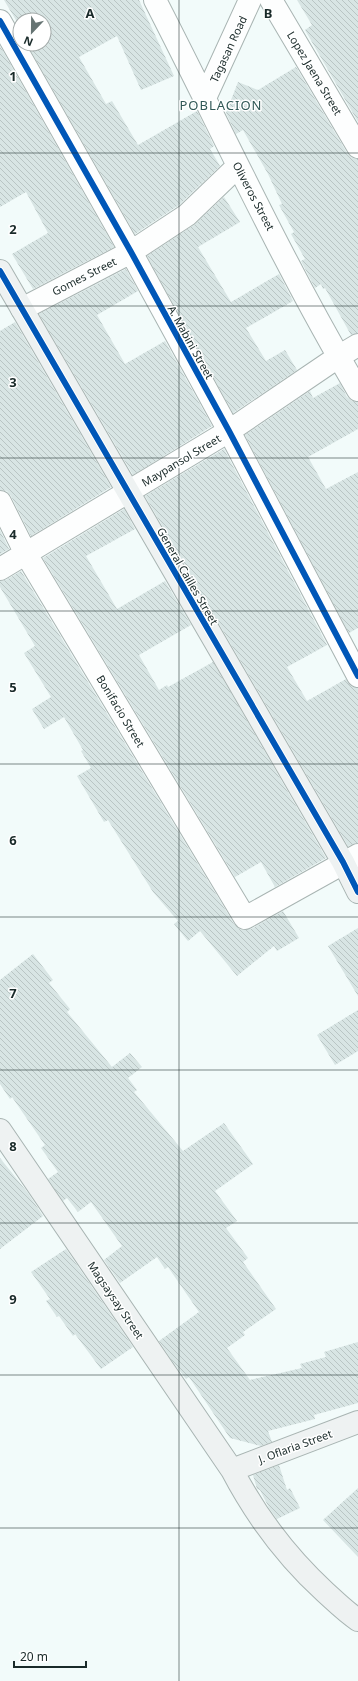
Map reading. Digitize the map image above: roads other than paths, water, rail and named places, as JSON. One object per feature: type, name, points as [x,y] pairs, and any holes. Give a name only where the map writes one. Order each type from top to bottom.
[{"type":"street","name":"Oliveros Street","points":[[155,0],[238,166],[338,357],[358,390]]},
{"type":"street","name":"Tagasan Road","points":[[205,98],[250,0]]},
{"type":"street","name":"Lopez Jaena Street","points":[[271,0],[358,147]]},
{"type":"street","name":"A. Mabini Street","points":[[0,21],[131,252],[229,432],[358,676]]},
{"type":"street","name":"Gomes Street","points":[[22,309],[131,252],[187,215],[238,166]]},
{"type":"street","name":"General Cailles Street","points":[[0,271],[127,493],[350,858],[358,892]]},
{"type":"street","name":"Maypansol Street","points":[[0,569],[229,432],[338,357],[358,345]]},
{"type":"street","name":"Bonifacio Street","points":[[0,502],[26,554],[245,918],[350,858]]},
{"type":"street","name":"Magsaysay Street","points":[[0,1130],[232,1470],[265,1525],[309,1578],[347,1613],[358,1620]]},
{"type":"street","name":"J. Oflaria Street","points":[[232,1470],[358,1422]]},
{"type":"district","name":"POBLACION","points":[[221,105]]}]
